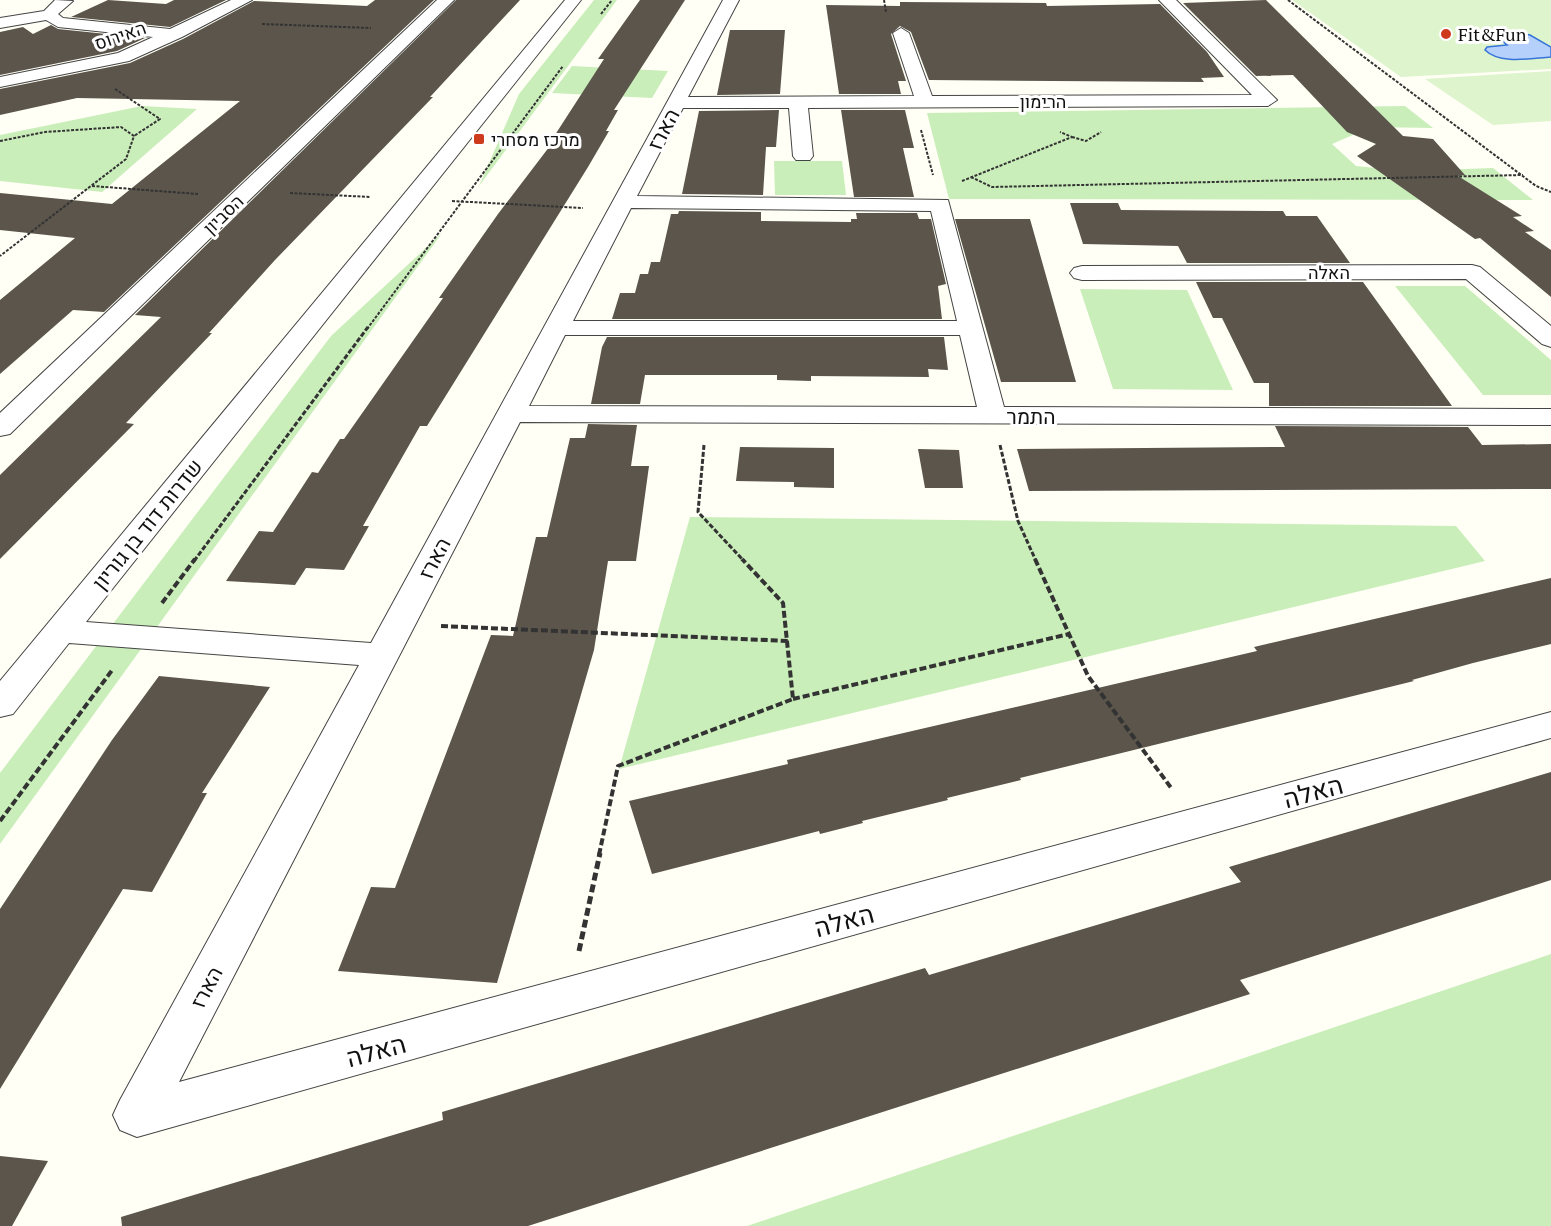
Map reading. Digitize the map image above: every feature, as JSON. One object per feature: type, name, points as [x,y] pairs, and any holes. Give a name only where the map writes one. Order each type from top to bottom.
[{"type":"street","points":[[49,15],[54,7],[67,0]]},
{"type":"street","name":"האירוס","points":[[0,82],[123,57],[244,0]]},
{"type":"street","name":"הסביון","points":[[0,428],[446,0]]},
{"type":"street","name":"שדרות דוד בן גוריון","points":[[0,705],[573,0]]},
{"type":"street","name":"הארז","points":[[137,1115],[731,0]]},
{"type":"street","name":"הרימון","points":[[676,103],[1268,100],[1167,0]]},
{"type":"street","points":[[0,23],[49,15],[58,21],[74,24],[176,34]]},
{"type":"street","points":[[901,33],[920,102]]},
{"type":"street","points":[[798,103],[802,156]]},
{"type":"street","name":"שדרות דוד בן גוריון","points":[[438,200],[466,157],[487,106]]},
{"type":"street","points":[[623,202],[938,198],[993,416]]},
{"type":"street","name":"שדרות דוד בן גוריון","points":[[294,343],[372,274],[411,232]]},
{"type":"street","name":"האלה","points":[[1082,273],[1472,272],[1551,339]]},
{"type":"street","points":[[556,328],[971,328]]},
{"type":"street","name":"התמר","points":[[511,414],[1551,417]]},
{"type":"street","points":[[60,631],[382,656]]},
{"type":"street","name":"האלה","points":[[137,1115],[1551,725]]},
{"type":"path","points":[[597,19],[612,0]]},
{"type":"path","points":[[1288,0],[1523,176],[1551,192]]},
{"type":"path","points":[[201,21],[415,30]]},
{"type":"path","points":[[0,821],[569,58]]},
{"type":"path","points":[[0,256],[126,159],[134,136],[160,119],[81,66]]},
{"type":"path","points":[[920,102],[938,198],[971,177],[1072,137],[1051,128]]},
{"type":"path","points":[[0,141],[45,132],[121,127],[134,136]]},
{"type":"path","points":[[971,177],[992,187],[1523,176]]},
{"type":"path","points":[[91,186],[240,197]]},
{"type":"path","points":[[707,415],[698,512],[783,603],[793,699]]},
{"type":"path","points":[[993,416],[1018,521],[1088,676],[1198,823]]},
{"type":"path","points":[[399,624],[788,640]]},
{"type":"path","points":[[569,996],[618,766],[793,699],[1069,634]]},
{"type":"green space","points":[[594,0],[617,0],[479,186],[519,94]]},
{"type":"green space","name":"Fit&Fun","points":[[1292,0],[1551,0],[1551,69],[1401,77]]},
{"type":"green space","points":[[572,66],[668,71],[652,98],[552,93]]},
{"type":"green space","points":[[1551,71],[1551,121],[1493,125],[1425,79]]},
{"type":"green space","points":[[142,106],[197,109],[102,192],[0,181],[0,135]]},
{"type":"green space","points":[[1405,106],[1433,128],[1371,127],[1332,144],[1356,166],[1407,171],[1493,168],[1533,200],[949,199],[927,113]]},
{"type":"green space","points":[[774,161],[842,161],[846,195],[775,195]]},
{"type":"green space","points":[[442,233],[0,844],[0,773],[331,336]]},
{"type":"green space","points":[[1395,286],[1465,286],[1551,360],[1551,395],[1483,395]]},
{"type":"green space","points":[[1080,289],[1187,290],[1233,390],[1113,389]]},
{"type":"green space","points":[[690,517],[1456,526],[1485,561],[619,769]]},
{"type":"green space","points":[[1551,954],[1551,1226],[747,1226]]},
{"type":"water","name":"Fit&Fun","points":[[1516,32],[1530,35],[1551,47],[1551,57],[1507,59],[1491,55],[1485,50],[1487,47],[1507,45],[1494,34]]},
{"type":"building","points":[[108,0],[166,4],[174,0],[226,0],[170,27],[71,17]]},
{"type":"building","points":[[375,0],[434,0],[104,312],[73,310],[0,374],[0,300],[75,238],[0,230],[0,193],[112,204],[240,101],[77,98],[0,115],[0,89],[130,63],[183,39],[254,1],[367,6]]},
{"type":"building","points":[[456,0],[520,0],[430,97],[433,97],[275,260],[209,333],[212,333],[126,423],[134,424],[0,559],[0,475],[161,317],[135,315]]},
{"type":"building","points":[[640,0],[685,0],[614,110],[618,110],[606,131],[609,131],[588,167],[427,426],[420,426],[363,526],[369,526],[344,570],[306,568],[295,585],[226,581],[259,531],[273,532],[312,472],[318,473],[340,439],[344,439],[443,298],[439,298],[498,214],[556,138],[553,138],[604,59],[598,59]]},
{"type":"building","points":[[1266,0],[1403,136],[1433,139],[1465,175],[1458,176],[1522,216],[1513,217],[1534,231],[1525,232],[1551,250],[1551,297],[1480,238],[1475,239],[1357,156],[1376,144],[1347,132],[1293,75],[1256,76],[1183,3]]},
{"type":"building","points":[[900,2],[1046,3],[1047,6],[1160,4],[1207,52],[1224,77],[1201,78],[1204,82],[929,80],[911,32],[900,26],[891,34],[906,81],[898,81],[901,94],[839,94],[826,5],[900,6]]},
{"type":"building","points":[[51,25],[58,29],[145,38],[117,51],[0,75],[0,32],[23,27],[33,34]]},
{"type":"building","points":[[730,30],[785,30],[780,94],[717,95]]},
{"type":"building","points":[[779,110],[776,147],[766,147],[763,195],[682,194],[699,111]]},
{"type":"building","points":[[841,110],[905,110],[914,148],[903,148],[914,197],[854,197]]},
{"type":"building","points":[[1070,203],[1118,203],[1121,210],[1283,211],[1286,216],[1317,216],[1350,263],[1187,263],[1178,246],[1083,244]]},
{"type":"building","points":[[679,211],[761,212],[761,221],[851,222],[851,219],[857,219],[856,213],[917,213],[919,219],[931,219],[946,284],[938,286],[942,319],[612,319],[620,293],[635,293],[640,274],[648,274],[651,262],[660,262],[671,214],[678,214]]},
{"type":"building","points":[[955,219],[1030,219],[1076,382],[1001,382]]},
{"type":"building","points":[[1196,282],[1363,282],[1452,406],[1269,406],[1269,383],[1254,383],[1222,318],[1213,318]]},
{"type":"building","points":[[607,337],[944,337],[948,370],[928,369],[929,377],[811,376],[811,381],[777,380],[777,375],[645,375],[640,404],[591,404],[602,347]]},
{"type":"building","points":[[588,424],[637,425],[631,466],[649,466],[636,561],[608,561],[594,650],[497,983],[338,971],[371,887],[395,888],[491,635],[513,636],[536,537],[547,537],[570,438],[585,438]]},
{"type":"building","points":[[1275,426],[1468,427],[1482,445],[1551,444],[1551,489],[1029,491],[1017,449],[1285,447]]},
{"type":"building","points":[[740,447],[834,448],[834,488],[794,487],[794,482],[736,481]]},
{"type":"building","points":[[918,449],[959,450],[963,488],[925,488]]},
{"type":"building","points":[[1551,578],[1551,644],[1412,680],[1414,681],[1020,778],[1021,780],[947,798],[948,800],[820,834],[819,831],[652,874],[629,801],[788,764],[787,760],[1257,651],[1254,647]]},
{"type":"building","points":[[159,676],[270,687],[202,793],[207,793],[152,892],[123,889],[0,1089],[0,909],[112,740]]},
{"type":"building","points":[[1551,772],[1551,880],[1240,980],[1250,994],[528,1226],[122,1226],[121,1217],[443,1120],[442,1112],[925,968],[929,975],[1241,882],[1229,867]]},
{"type":"building","points":[[0,1156],[48,1161],[12,1226],[0,1226]]},
{"type":"place","name":"Fit&Fun","points":[[1446,34]]},
{"type":"place","name":"מרכז מסחרי","points":[[479,139]]}]
